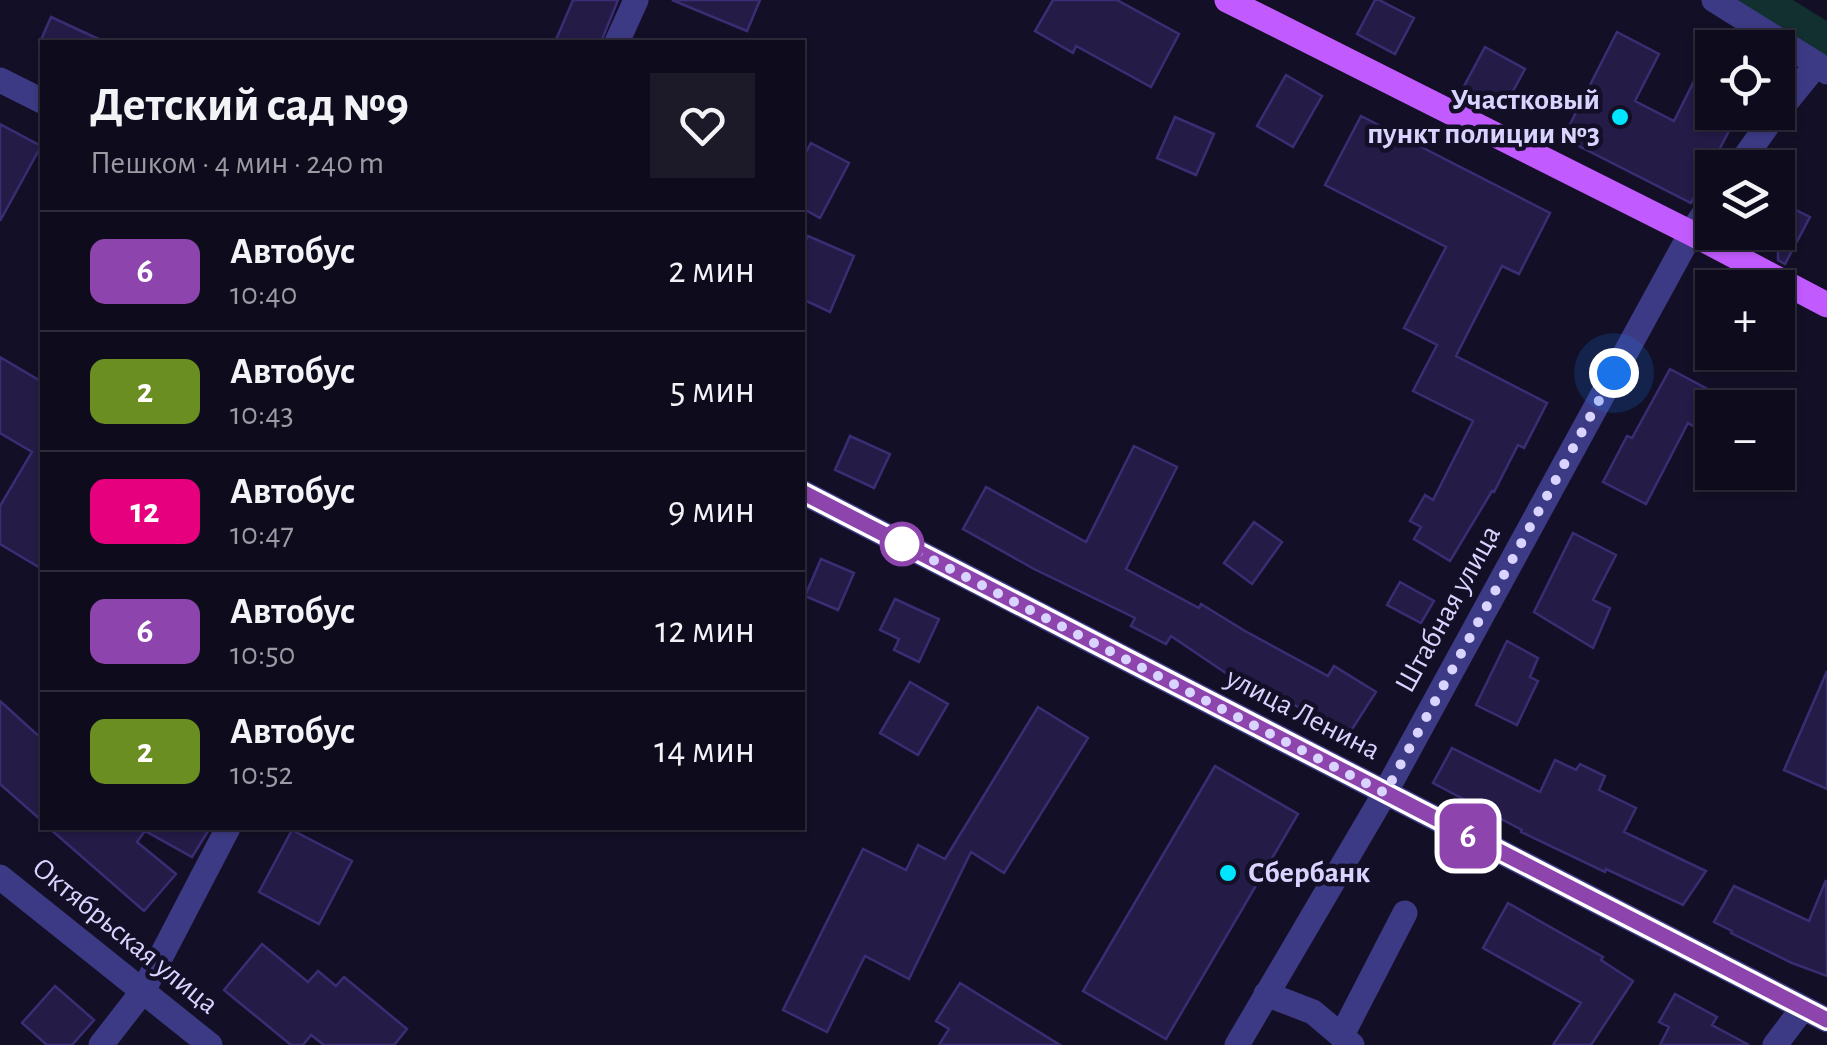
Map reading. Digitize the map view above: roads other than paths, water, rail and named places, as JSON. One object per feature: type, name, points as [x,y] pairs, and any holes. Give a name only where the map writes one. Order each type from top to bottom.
[{"type":"main road","points":[[1227,0],[1827,305]]},
{"type":"street","points":[[618,40],[636,0]]},
{"type":"street","points":[[1714,0],[1822,68],[1795,94]]},
{"type":"street","points":[[0,80],[40,101]]},
{"type":"street","name":"Штабная улица","points":[[1237,1045],[1385,793],[1695,227]]},
{"type":"street","name":"улица Ленина","points":[[805,494],[1827,1020]]},
{"type":"street","points":[[101,1045],[143,991],[227,830]]},
{"type":"street","name":"Октябрьская улица","points":[[0,877],[210,1045]]},
{"type":"street","points":[[1266,994],[1313,1012],[1347,1040],[1405,913]]},
{"type":"street","points":[[1775,1045],[1803,1008]]},
{"type":"place","name":"Участковый пункт полиции №3","points":[[1620,117]]},
{"type":"place","name":"Сбербанк","points":[[1228,873]]}]
